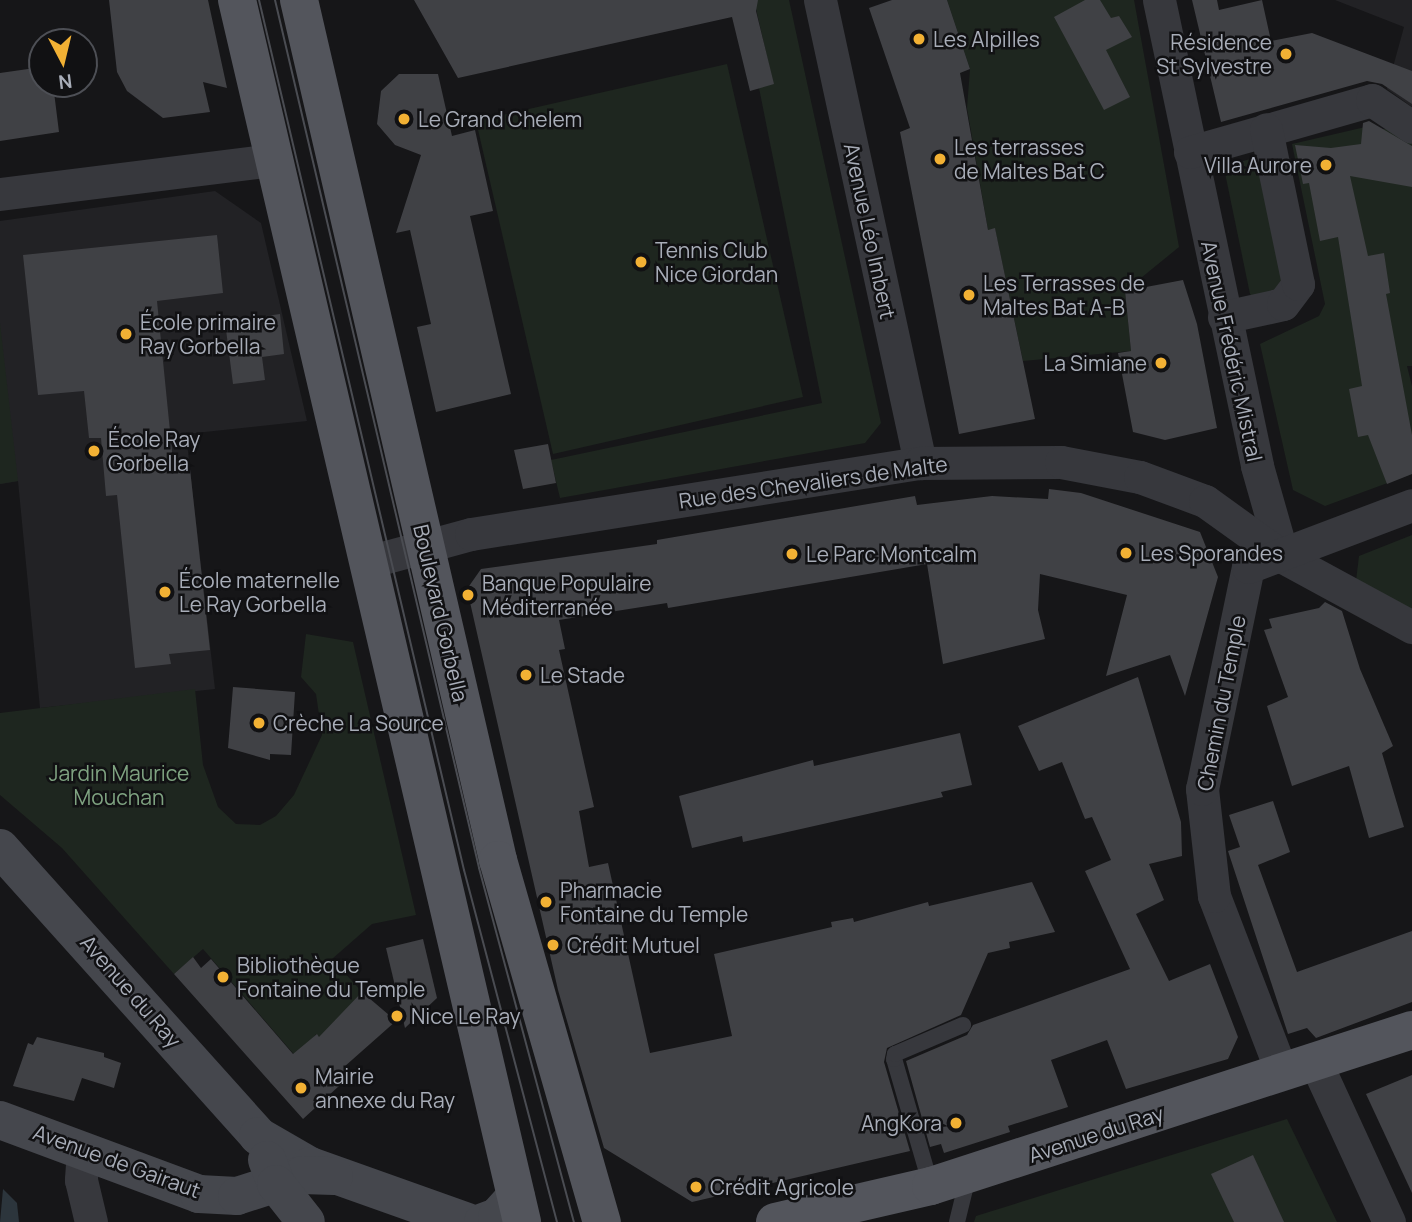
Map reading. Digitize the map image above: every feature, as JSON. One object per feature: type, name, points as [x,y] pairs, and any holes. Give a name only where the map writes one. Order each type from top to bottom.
[{"type":"main road","points":[[237,0],[519,1209],[483,1222]]},
{"type":"main road","name":"Boulevard Gorbella","points":[[299,0],[498,860],[602,1222]]},
{"type":"main road","name":"Avenue du Ray","points":[[0,848],[258,1136],[276,1184],[306,1222]]},
{"type":"main road","name":"Avenue du Ray","points":[[775,1222],[861,1210],[1412,1030]]},
{"type":"main road","name":"Avenue de Gairaut","points":[[0,1120],[199,1194],[237,1196],[276,1184]]},
{"type":"main road","name":"Avenue du Ray","points":[[258,1136],[340,1176],[467,1222]]},
{"type":"main road","name":"Avenue du Ray","points":[[276,1184],[302,1175],[340,1176]]},
{"type":"street","name":"Avenue Léo Imbert","points":[[820,0],[920,463]]},
{"type":"street","name":"Avenue Frédéric Mistral","points":[[1159,0],[1257,466],[1283,557]]},
{"type":"street","points":[[1189,152],[1372,100],[1412,127]]},
{"type":"street","points":[[1224,317],[1283,304],[1298,284],[1265,129]]},
{"type":"street","points":[[0,194],[274,160]]},
{"type":"street","name":"Rue des Chevaliers de Malte","points":[[368,562],[426,544],[920,463],[1061,462],[1140,477],[1205,501],[1283,557]]},
{"type":"street","points":[[1283,557],[1412,505]]},
{"type":"street","points":[[1283,557],[1412,627]]},
{"type":"street","name":"Chemin du Temple","points":[[1283,557],[1248,568],[1202,789],[1214,896],[1298,1067]]},
{"type":"street","points":[[1298,1067],[1389,1222]]},
{"type":"street","points":[[83,1150],[81,1180],[91,1222]]},
{"type":"street","points":[[276,1184],[276,1222]]},
{"type":"lane","points":[[931,1186],[894,1059],[895,1054],[963,1026]]},
{"type":"lane","points":[[957,1222],[969,1175]]},
{"type":"shaded area","points":[[1335,0],[1412,0],[1412,107],[1387,89],[1404,27]]},
{"type":"shaded area","name":"École Ray Gorbella","points":[[215,191],[261,223],[307,421],[186,434],[215,689],[40,708],[18,481],[0,484],[0,221]]},
{"type":"shaded area","points":[[3,1189],[17,1203],[19,1222],[0,1222]]},
{"type":"green space","points":[[754,0],[789,0],[881,423],[865,443],[560,498],[551,460],[822,403],[759,88],[773,83]]},
{"type":"green space","points":[[947,0],[1134,0],[1179,247],[1125,291],[1131,351],[1023,361],[995,229],[988,230],[967,108],[970,69]]},
{"type":"green space","name":"Tennis Club Nice Giordan","points":[[727,64],[803,397],[553,454],[476,121]]},
{"type":"green space","points":[[1374,125],[1374,129],[1395,129],[1412,142],[1412,366],[1407,366],[1412,386],[1412,474],[1325,506],[1293,490],[1260,344],[1319,316],[1325,304],[1292,144]]},
{"type":"green space","points":[[1254,158],[1262,165],[1286,286],[1255,299],[1250,294],[1225,173],[1225,166]]},
{"type":"green space","points":[[0,323],[18,481],[0,484]]},
{"type":"green space","points":[[1412,535],[1412,612],[1356,581],[1359,556]]},
{"type":"green space","name":"Jardin Maurice Mouchan","points":[[306,634],[353,642],[416,915],[372,924],[332,959],[362,992],[327,1046],[316,1034],[298,1059],[203,949],[174,974],[62,848],[0,795],[0,713],[195,689],[203,765],[218,807],[236,824],[260,825],[276,816],[294,795],[322,735],[316,694],[301,677]]},
{"type":"green space","points":[[1287,1119],[1337,1222],[974,1222],[976,1216]]},
{"type":"building","points":[[109,0],[208,0],[227,88],[203,82],[210,112],[163,118],[127,91],[117,72]]},
{"type":"building","points":[[414,0],[758,0],[756,11],[774,84],[750,91],[732,17],[458,78]]},
{"type":"building","points":[[892,0],[947,0],[970,69],[960,73],[988,230],[995,228],[1035,419],[959,434],[900,132],[910,128],[869,8]]},
{"type":"building","points":[[1085,0],[1100,0],[1111,18],[1119,16],[1132,37],[1106,50],[1130,97],[1104,110],[1054,17]]},
{"type":"building","name":"Résidence St Sylvestre","points":[[1192,0],[1217,0],[1219,10],[1262,0],[1271,41],[1312,33],[1412,71],[1412,104],[1382,84],[1367,81],[1221,122]]},
{"type":"building","points":[[28,69],[28,98],[55,98],[59,132],[0,141],[0,73]]},
{"type":"building","points":[[399,74],[438,74],[452,136],[475,130],[493,211],[470,216],[511,394],[436,412],[417,327],[431,324],[410,230],[396,233],[421,155],[395,145],[377,124],[381,91]]},
{"type":"building","points":[[1369,121],[1412,146],[1412,187],[1350,176],[1368,256],[1384,253],[1390,293],[1386,294],[1412,435],[1412,474],[1387,484],[1368,435],[1358,437],[1349,389],[1362,386],[1338,237],[1320,241],[1309,183],[1303,184],[1295,145],[1331,148],[1361,144],[1363,123]]},
{"type":"building","name":"École Ray Gorbella","points":[[217,235],[223,293],[157,301],[174,471],[190,469],[210,650],[169,654],[171,664],[135,668],[117,495],[106,496],[101,438],[89,438],[84,391],[38,395],[23,255]]},
{"type":"building","name":"La Simiane","points":[[1183,280],[1197,324],[1217,428],[1165,440],[1133,432],[1118,353],[1131,351],[1125,291]]},
{"type":"building","points":[[280,314],[284,354],[262,357],[265,380],[233,384],[225,322]]},
{"type":"building","points":[[548,444],[556,483],[523,489],[514,450]]},
{"type":"building","points":[[1049,489],[1081,493],[1200,532],[1218,577],[1185,696],[1170,655],[1106,676],[1127,595],[1040,574],[1038,610],[1045,639],[943,664],[927,564],[668,608],[667,603],[559,620],[565,649],[559,650],[594,807],[579,811],[589,867],[608,863],[650,1053],[732,1036],[714,954],[832,927],[831,922],[853,918],[854,922],[928,902],[929,906],[1032,882],[1055,932],[1009,942],[1010,948],[988,953],[961,1015],[887,1048],[884,1062],[910,1151],[692,1202],[604,1148],[558,990],[467,589],[481,569],[657,544],[657,540],[915,496],[917,505],[992,496],[1048,499]]},
{"type":"building","points":[[1325,602],[1342,611],[1360,669],[1393,746],[1382,753],[1404,827],[1369,838],[1349,766],[1292,786],[1267,706],[1288,697],[1264,630],[1272,628],[1269,619],[1319,608]]},
{"type":"building","points":[[1138,677],[1181,822],[1182,856],[1149,864],[1164,900],[1136,914],[1169,981],[1210,964],[1238,1037],[1228,1059],[1126,1089],[1107,1040],[1051,1060],[1068,1107],[1008,1126],[1010,1132],[944,1153],[941,1144],[930,1147],[906,1061],[967,1035],[973,1025],[1130,969],[1085,871],[1111,860],[1092,817],[1085,819],[1062,762],[1039,771],[1018,726]]},
{"type":"building","points":[[233,687],[295,692],[291,755],[270,754],[270,760],[228,748]]},
{"type":"building","points":[[960,733],[972,785],[941,792],[943,797],[743,842],[742,836],[692,848],[679,796],[813,760],[814,766]]},
{"type":"building","points":[[1273,801],[1290,852],[1258,865],[1297,972],[1412,931],[1412,1002],[1316,1038],[1307,1028],[1288,1034],[1228,851],[1240,847],[1229,815]]},
{"type":"building","points":[[423,939],[437,998],[405,1028],[386,948]]},
{"type":"building","points":[[193,957],[201,968],[211,959],[293,1054],[317,1034],[319,1037],[362,992],[396,1021],[344,1067],[351,1075],[303,1119],[174,974]]},
{"type":"building","points":[[37,1037],[104,1053],[104,1057],[121,1063],[114,1088],[82,1078],[74,1101],[13,1086],[28,1043],[33,1045]]},
{"type":"building","points":[[1412,1075],[1412,1193],[1366,1094]]},
{"type":"building","points":[[1253,1155],[1284,1222],[1234,1222],[1211,1174]]},
{"type":"tram line","points":[[259,0],[464,870],[557,1222]]},
{"type":"tram line","points":[[275,0],[479,868],[574,1222]]},
{"type":"place","name":"Les Alpilles","points":[[919,39]]},
{"type":"place","name":"Résidence St Sylvestre","points":[[1286,54]]},
{"type":"place","name":"Le Grand Chelem","points":[[404,119]]},
{"type":"place","name":"Les terrasses de Maltes Bat C","points":[[940,159]]},
{"type":"place","name":"Villa Aurore","points":[[1326,165]]},
{"type":"place","name":"Tennis Club Nice Giordan","points":[[641,262]]},
{"type":"place","name":"Les Terrasses de Maltes Bat A-B","points":[[969,295]]},
{"type":"place","name":"École primaire Ray Gorbella","points":[[126,334]]},
{"type":"place","name":"La Simiane","points":[[1161,363]]},
{"type":"place","name":"École Ray Gorbella","points":[[94,451]]},
{"type":"place","name":"Les Sporandes","points":[[1126,553]]},
{"type":"place","name":"Le Parc Montcalm","points":[[792,554]]},
{"type":"place","name":"École maternelle Le Ray Gorbella","points":[[165,592]]},
{"type":"place","name":"Banque Populaire Méditerranée","points":[[468,595]]},
{"type":"place","name":"Le Stade","points":[[526,675]]},
{"type":"place","name":"Crèche La Source","points":[[259,723]]},
{"type":"place","name":"Pharmacie Fontaine du Temple","points":[[546,902]]},
{"type":"place","name":"Crédit Mutuel","points":[[553,945]]},
{"type":"place","name":"Bibliothèque Fontaine du Temple","points":[[223,977]]},
{"type":"place","name":"Nice Le Ray","points":[[397,1016]]},
{"type":"place","name":"Mairie annexe du Ray","points":[[301,1088]]},
{"type":"place","name":"AngKora","points":[[956,1123]]},
{"type":"place","name":"Crédit Agricole","points":[[696,1187]]}]
